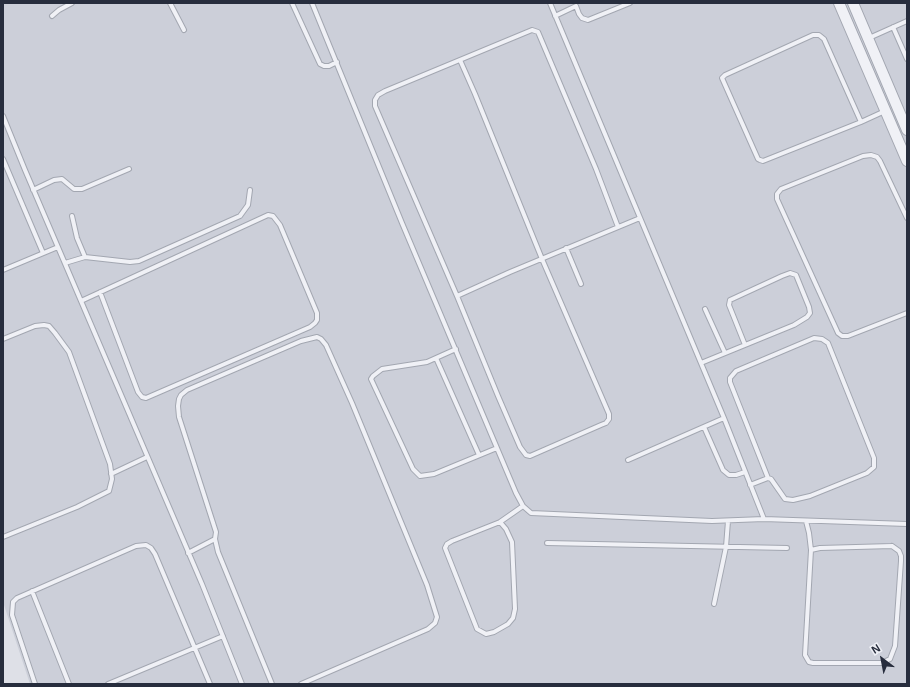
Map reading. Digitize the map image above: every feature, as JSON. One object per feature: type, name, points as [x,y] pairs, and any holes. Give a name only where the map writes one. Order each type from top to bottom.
[{"type":"street","points":[[839,3],[907,162]]},
{"type":"street","points":[[853,3],[907,130]]},
{"type":"lane","points":[[52,16],[59,10],[72,3]]},
{"type":"lane","points":[[170,3],[184,30]]},
{"type":"lane","points":[[292,3],[320,64],[329,66],[337,62]]},
{"type":"lane","points":[[312,3],[497,448],[523,506],[532,513],[712,521],[764,519],[907,524]]},
{"type":"lane","points":[[550,3],[724,418],[764,519]]},
{"type":"lane","points":[[555,16],[575,5],[582,18],[588,20],[630,3]]},
{"type":"lane","points":[[868,38],[907,21]]},
{"type":"lane","points":[[893,27],[907,58]]},
{"type":"lane","points":[[460,60],[542,258],[609,414],[609,419],[606,423],[530,456],[526,455],[517,440],[375,106],[375,100],[378,95],[384,91],[532,30],[538,32],[596,168],[618,227]]},
{"type":"lane","points":[[861,122],[824,39],[819,35],[813,35],[806,38],[725,75],[722,78],[758,159],[763,161],[861,122],[886,111]]},
{"type":"lane","points":[[3,116],[242,684]]},
{"type":"lane","points":[[907,218],[880,161],[877,157],[871,155],[863,156],[781,189],[777,194],[777,199],[838,333],[842,336],[848,336],[907,313]]},
{"type":"lane","points":[[3,159],[43,253]]},
{"type":"lane","points":[[33,190],[54,180],[62,179],[74,189],[82,189],[129,169]]},
{"type":"lane","points":[[65,263],[85,257],[130,262],[139,261],[240,216],[248,206],[250,190]]},
{"type":"lane","points":[[81,301],[100,292],[268,215],[273,216],[280,225],[317,314],[317,320],[316,323],[310,327],[146,398],[142,397],[138,392],[100,292]]},
{"type":"lane","points":[[72,216],[77,238],[85,257]]},
{"type":"lane","points":[[457,296],[542,258],[640,218]]},
{"type":"lane","points":[[3,270],[58,247]]},
{"type":"lane","points":[[566,248],[581,284]]},
{"type":"lane","points":[[701,363],[794,325],[808,317],[810,313],[809,307],[796,275],[790,274],[782,276],[730,300],[729,305],[745,345]]},
{"type":"lane","points":[[706,309],[725,353]]},
{"type":"lane","points":[[3,339],[36,326],[44,325],[49,326],[55,333],[69,352],[110,464],[112,479],[109,491],[77,507],[3,537]]},
{"type":"lane","points":[[272,684],[218,552],[215,539],[216,532],[180,417],[178,406],[181,395],[187,390],[301,341],[317,337],[326,345],[352,403],[427,586],[437,617],[435,623],[428,629],[301,684]]},
{"type":"lane","points":[[814,338],[822,339],[828,343],[874,458],[874,467],[868,473],[810,496],[793,500],[785,499],[768,478],[730,382],[730,378],[736,371],[814,338]]},
{"type":"lane","points":[[456,350],[427,362],[382,369],[373,376],[372,379],[413,469],[420,476],[434,474],[497,448]]},
{"type":"lane","points":[[436,358],[479,455]]},
{"type":"lane","points":[[628,460],[724,418]]},
{"type":"lane","points":[[704,427],[723,470],[730,475],[745,472]]},
{"type":"lane","points":[[111,474],[147,457]]},
{"type":"lane","points":[[750,485],[768,478]]},
{"type":"lane","points":[[500,522],[506,529],[512,542],[515,609],[513,618],[508,624],[494,632],[486,634],[477,629],[445,548],[446,544],[500,522],[523,506]]},
{"type":"lane","points":[[714,604],[726,546],[728,521]]},
{"type":"lane","points":[[806,521],[811,550],[805,655],[807,660],[813,663],[882,663],[890,659],[895,646],[901,561],[899,552],[892,546],[820,548],[811,550]]},
{"type":"lane","points":[[188,553],[215,539]]},
{"type":"lane","points":[[547,543],[787,548]]},
{"type":"lane","points":[[35,684],[12,615],[13,602],[17,598],[32,591],[136,546],[146,546],[151,548],[154,554],[210,684]]},
{"type":"lane","points":[[32,591],[70,684]]},
{"type":"lane","points":[[108,684],[223,636]]},
{"type":"shaded area","points":[[3,3],[907,3],[907,684],[30,684],[3,602]]}]
